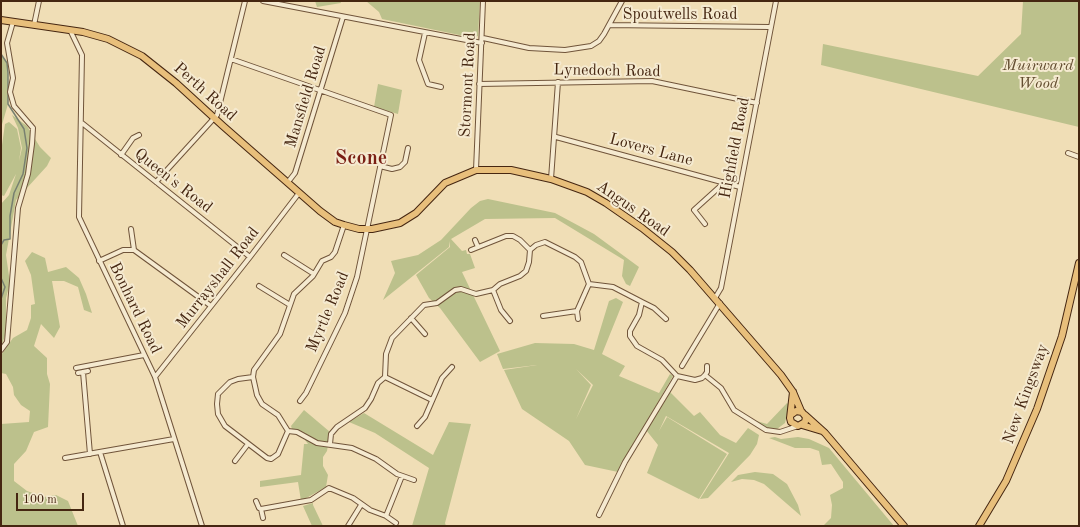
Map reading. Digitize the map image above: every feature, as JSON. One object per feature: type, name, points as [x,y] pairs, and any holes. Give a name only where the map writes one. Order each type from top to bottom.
[{"type":"main road","name":"Perth Road","points":[[1,20],[70,30],[108,39],[142,56],[176,83],[329,218],[344,225],[359,229],[368,228]]},
{"type":"main road","name":"Angus Road","points":[[368,228],[390,226],[404,221],[416,213],[445,184],[476,170],[505,169],[552,179],[578,188],[594,195],[642,228],[677,257],[781,375],[793,392],[803,413]]},
{"type":"main road","name":"New Kingsway","points":[[979,526],[1006,481],[1037,409],[1062,336],[1079,263]]},
{"type":"main road","points":[[793,392],[791,417],[794,425],[816,428],[826,433]]},
{"type":"main road","points":[[791,417],[796,411],[803,413],[826,433],[904,526]]},
{"type":"main road","points":[[800,425],[806,420],[803,413]]},
{"type":"street","points":[[34,25],[39,1]]},
{"type":"street","points":[[156,182],[216,115],[245,1]]},
{"type":"street","points":[[263,1],[482,44]]},
{"type":"street","name":"Stormont Road","points":[[476,170],[483,1]]},
{"type":"street","points":[[609,25],[622,1]]},
{"type":"street","name":"Highfield Road","points":[[682,366],[717,301],[721,288],[776,1]]},
{"type":"street","name":"Mansfield Road","points":[[288,182],[295,173],[343,17]]},
{"type":"street","points":[[1,350],[7,342],[18,208],[28,174],[33,128],[14,106],[10,92],[13,78],[7,43],[13,22]]},
{"type":"street","name":"Spoutwells Road","points":[[482,38],[528,48],[580,49],[591,46],[599,41],[609,25],[770,27]]},
{"type":"street","name":"Bonhard Road","points":[[70,30],[82,54],[82,123],[79,217],[155,377],[202,526]]},
{"type":"street","points":[[425,33],[419,60],[428,84],[441,86]]},
{"type":"street","points":[[231,59],[320,89]]},
{"type":"street","name":"Lynedoch Road","points":[[479,84],[652,80],[757,103]]},
{"type":"street","points":[[552,179],[556,138],[558,82]]},
{"type":"street","name":"Myrtle Road","points":[[300,401],[306,393],[345,313],[357,277],[391,115],[320,89]]},
{"type":"street","name":"Queen's Road","points":[[82,123],[250,257]]},
{"type":"street","points":[[121,155],[132,140],[139,135]]},
{"type":"street","name":"Lovers Lane","points":[[556,138],[740,186]]},
{"type":"street","points":[[380,166],[392,168],[400,167],[405,162],[408,148]]},
{"type":"street","points":[[1068,153],[1079,157]]},
{"type":"street","points":[[705,224],[694,210],[725,182]]},
{"type":"street","name":"Murrayshall Road","points":[[155,377],[299,193]]},
{"type":"street","points":[[288,431],[278,415],[262,404],[257,395],[253,377],[254,370],[280,334],[285,324],[294,294],[314,274],[322,261],[331,257],[335,252],[344,225]]},
{"type":"street","points":[[130,229],[134,250]]},
{"type":"street","points":[[471,250],[506,236],[513,236],[520,240],[530,250]]},
{"type":"street","points":[[475,240],[478,247]]},
{"type":"street","points":[[330,444],[331,434],[337,427],[365,408],[378,383],[385,377],[386,354],[392,338],[424,305],[437,303],[455,290],[461,289],[476,294],[493,290],[500,284],[520,276],[526,271],[529,262],[530,250],[536,245],[545,242],[575,257],[581,262],[589,284],[577,311],[578,319]]},
{"type":"street","points":[[99,261],[123,250],[134,250],[211,306]]},
{"type":"street","points":[[284,255],[314,274]]},
{"type":"street","points":[[589,284],[613,287],[654,308],[666,319]]},
{"type":"street","points":[[259,286],[290,305]]},
{"type":"street","points":[[493,290],[501,310],[510,322]]},
{"type":"street","points":[[642,302],[639,315],[630,331],[630,336],[637,346],[662,360],[676,376],[695,380],[702,378],[707,372],[707,366]]},
{"type":"street","points":[[543,316],[577,311]]},
{"type":"street","points":[[411,318],[425,334]]},
{"type":"street","points":[[76,368],[144,354]]},
{"type":"street","points":[[417,426],[425,417],[442,378],[452,367]]},
{"type":"street","points":[[83,372],[90,454]]},
{"type":"street","points":[[705,375],[721,388],[737,413],[766,430],[773,432],[782,431],[800,425]]},
{"type":"street","points":[[599,514],[625,462],[676,376]]},
{"type":"street","points":[[253,377],[238,379],[230,382],[218,394],[218,414],[225,426],[267,458],[275,458],[288,431]]},
{"type":"street","points":[[385,377],[432,400]]},
{"type":"street","points":[[782,431],[787,427],[791,417]]},
{"type":"street","points":[[288,431],[297,432],[316,443],[352,448],[376,459],[402,476],[414,480]]},
{"type":"street","points":[[65,458],[174,439]]},
{"type":"street","points":[[235,461],[248,444]]},
{"type":"street","points":[[100,452],[123,526]]},
{"type":"street","points":[[386,516],[402,476]]},
{"type":"street","points":[[261,509],[311,500],[329,488],[353,498],[361,505],[386,516],[396,523]]},
{"type":"street","points":[[256,500],[259,508],[261,509],[263,518]]},
{"type":"street","points":[[348,526],[361,505]]},
{"type":"green space","points":[[315,1],[340,1],[341,3],[317,7]]},
{"type":"green space","points":[[366,1],[480,1],[478,36],[474,38],[382,19],[379,12]]},
{"type":"green space","name":"Muirward Wood","points":[[1023,1],[1079,1],[1079,127],[821,65],[823,44],[978,76],[1021,34]]},
{"type":"green space","points":[[1,54],[7,63],[8,104],[1,128]]},
{"type":"green space","points":[[378,84],[402,90],[398,114],[374,107]]},
{"type":"green space","points":[[12,115],[27,126],[40,147],[51,158],[47,166],[16,200],[6,255],[10,283],[6,298],[6,333],[1,347],[1,204],[9,195],[16,174],[4,196],[1,195],[1,152],[5,124],[9,122],[17,129],[21,148],[19,161],[22,148],[18,128]]},
{"type":"green space","points":[[488,199],[555,213],[594,234],[639,267],[630,286],[626,284],[622,276],[624,260],[555,218],[485,219],[451,239],[462,251],[466,250],[467,254],[470,254],[475,268],[462,272],[500,351],[480,362],[440,308],[429,298],[416,275],[450,247],[449,241],[449,247],[383,300],[395,273],[391,261],[418,255],[441,240],[471,208],[480,201]]},
{"type":"green space","points":[[32,252],[45,258],[48,272],[66,267],[79,278],[92,313],[84,310],[78,287],[64,281],[52,281],[60,327],[54,338],[41,324],[34,346],[47,358],[47,374],[50,384],[48,427],[34,432],[26,451],[14,464],[14,481],[27,491],[44,497],[56,495],[68,501],[78,526],[1,526],[1,424],[29,422],[30,411],[21,405],[14,395],[13,387],[6,374],[1,373],[1,355],[13,338],[27,330],[31,318],[31,305],[35,304],[31,275],[25,261]]},
{"type":"green space","points":[[616,298],[623,302],[602,354],[625,366],[619,376],[659,393],[670,374],[673,376],[618,472],[585,465],[569,441],[522,409],[504,370],[537,365],[503,369],[497,354],[535,343],[574,344],[594,350],[609,301]],"holes":[[[576,369],[593,385],[576,419],[591,385]]]},
{"type":"green space","points":[[669,391],[694,416],[700,412],[720,435],[736,443],[748,428],[759,435],[757,444],[750,455],[708,498],[700,499],[729,453],[666,416],[659,431],[667,417],[727,454],[699,499],[647,473],[658,445],[646,430]]},
{"type":"green space","points":[[787,403],[789,405],[785,423],[777,429],[764,428],[753,420],[767,424]]},
{"type":"green space","points":[[304,410],[330,432],[327,451],[323,457],[323,466],[328,475],[326,487],[301,501],[298,482],[260,487],[260,481],[301,475],[304,444],[308,444],[305,440],[306,434],[292,429],[291,426]]},
{"type":"green space","points":[[364,413],[433,455],[449,422],[471,424],[445,523],[446,526],[412,526],[429,468],[375,433],[349,422]]},
{"type":"green space","points":[[775,437],[781,439],[798,437],[809,439],[829,448],[894,526],[823,526],[831,518],[832,505],[830,495],[843,488],[843,482],[831,464],[822,465],[819,451],[810,448],[795,448],[769,438]]},
{"type":"green space","points":[[755,472],[773,474],[787,484],[798,505],[801,516],[764,484],[754,480],[742,479],[731,482],[738,475]]},
{"type":"green space","points":[[313,503],[323,526],[312,526],[303,506]]},
{"type":"waterway","points":[[1,54],[7,63],[8,104],[24,129],[27,148],[23,174],[14,193],[10,216],[10,239],[4,240],[1,245]]},
{"type":"waterway","points":[[1,278],[5,287],[1,299]]},
{"type":"district","name":"Scone","points":[[361,159]]}]
